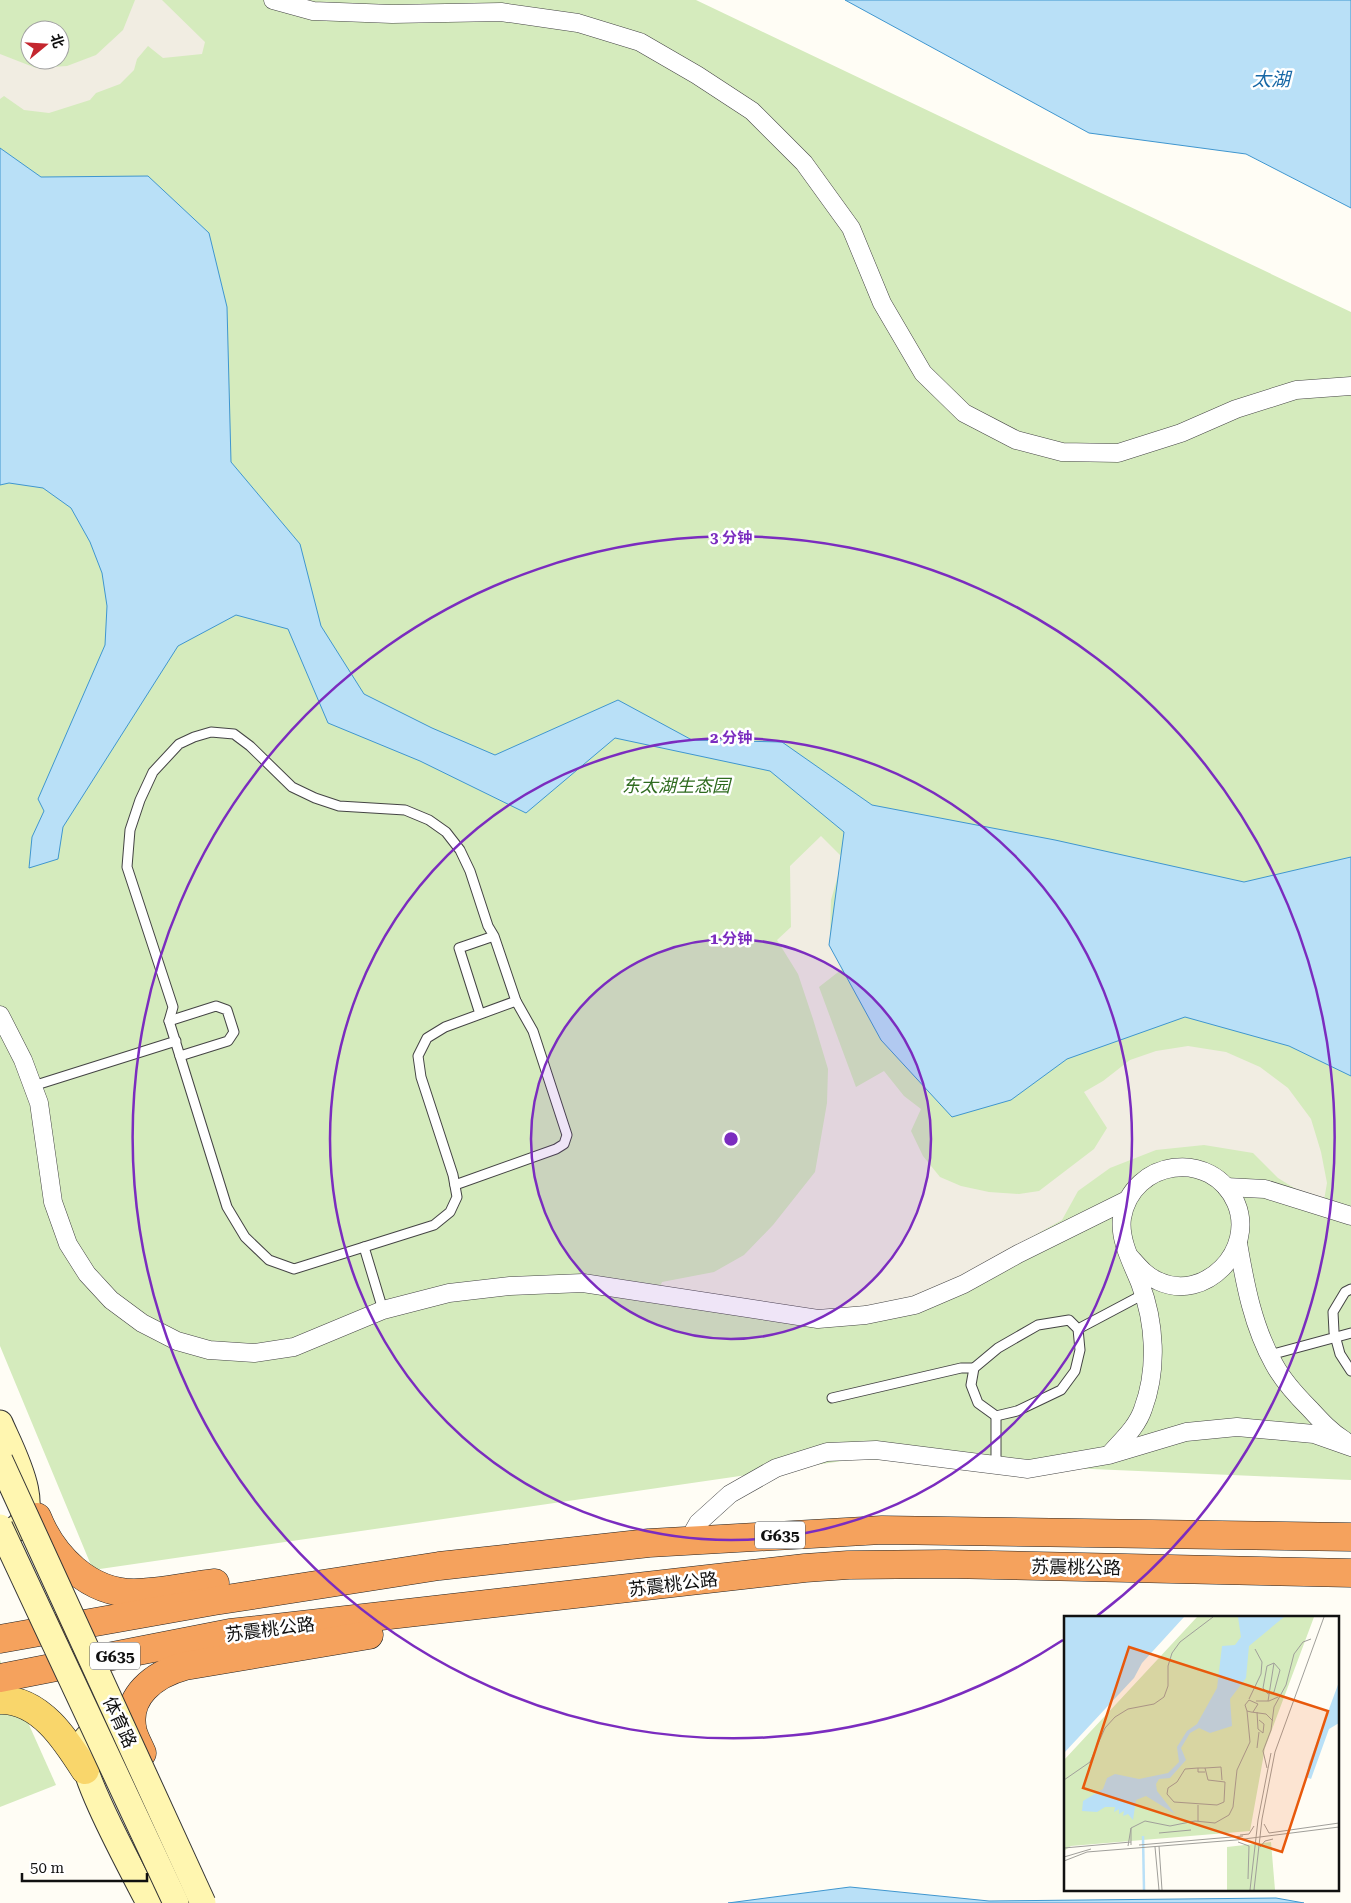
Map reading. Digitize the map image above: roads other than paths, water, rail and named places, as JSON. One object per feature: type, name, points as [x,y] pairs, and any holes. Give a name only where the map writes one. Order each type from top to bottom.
[{"type":"highway","points":[[27,1490],[38,1520],[52,1546],[61,1557],[95,1584],[113,1591],[135,1593],[414,1558],[510,1558]]},
{"type":"highway","name":"苏震桃公路","points":[[6,1637],[224,1599],[439,1566],[688,1541],[882,1530],[1351,1537]]},
{"type":"highway","name":"苏震桃公路","points":[[0,1678],[230,1633],[848,1565],[945,1564],[1351,1572]]},
{"type":"highway","points":[[215,1903],[133,1732],[131,1712],[138,1695],[151,1682],[168,1670],[185,1666],[346,1639],[588,1594]]},
{"type":"main road","points":[[0,1423],[27,1490],[28,1506],[23,1520],[13,1531],[0,1534]]},
{"type":"main road","name":"体育路","points":[[0,1460],[203,1903]]},
{"type":"main road","name":"体育路","points":[[0,1527],[176,1903]]},
{"type":"main road","points":[[0,1684],[42,1670]]},
{"type":"main road","points":[[0,1700],[22,1703],[49,1722],[68,1743],[85,1770]]},
{"type":"main road","points":[[133,1732],[125,1726],[117,1724],[105,1726],[93,1732],[82,1745],[81,1757],[104,1814],[149,1903]]},
{"type":"street","points":[[273,0],[313,11],[392,14],[501,12],[578,23],[640,42],[697,74],[752,111],[804,163],[851,228],[882,303],[923,373],[964,413],[1016,440],[1062,452],[1118,453],[1181,433],[1236,409],[1296,390],[1351,386]]},
{"type":"street","points":[[0,1015],[23,1060],[39,1103],[53,1202],[68,1244],[87,1274],[111,1300],[142,1323],[177,1341],[209,1350],[254,1353],[294,1347],[382,1310],[449,1294],[510,1286],[583,1283],[818,1319],[866,1315],[914,1305],[964,1284],[1018,1254],[1127,1200]]},
{"type":"street","points":[[1109,1455],[1130,1432],[1143,1409],[1152,1372],[1153,1332],[1144,1294],[1123,1239],[1122,1219],[1127,1200],[1139,1184],[1154,1172],[1173,1167],[1193,1168],[1211,1174],[1226,1187],[1237,1204],[1241,1223],[1238,1243],[1230,1261],[1216,1275],[1198,1284],[1179,1286],[1160,1282],[1143,1272],[1130,1257]]},
{"type":"street","points":[[1226,1187],[1265,1189],[1351,1216]]},
{"type":"street","points":[[1238,1243],[1246,1290],[1258,1330],[1274,1365],[1304,1403],[1333,1433],[1351,1445]]},
{"type":"street","points":[[688,1541],[698,1523],[730,1494],[776,1468],[827,1452],[876,1450],[1028,1469],[1109,1455],[1186,1432],[1237,1427],[1314,1434],[1351,1445]]},
{"type":"lane","points":[[455,1185],[556,1150],[564,1144],[567,1135],[533,1031],[516,1001],[470,871],[460,850],[446,832],[429,820],[405,810],[339,806],[292,787],[250,746],[234,734],[211,732],[179,744],[153,772],[140,800],[130,830],[127,867],[173,1007],[169,1021],[227,1207],[245,1236],[269,1260],[294,1269],[434,1225],[450,1212],[457,1197],[455,1185],[421,1077],[418,1056],[427,1038],[445,1027],[516,1001]]},
{"type":"lane","points":[[480,1014],[459,948],[494,936]]},
{"type":"lane","points":[[169,1021],[216,1006],[227,1010],[232,1025],[234,1032],[228,1041],[180,1056]]},
{"type":"lane","points":[[33,1086],[176,1041]]},
{"type":"lane","points":[[364,1247],[382,1310]]},
{"type":"lane","points":[[1351,1290],[1345,1292],[1333,1312],[1340,1354],[1351,1371]]},
{"type":"lane","points":[[1078,1329],[1144,1294]]},
{"type":"lane","points":[[832,1398],[961,1368],[974,1368],[998,1348],[1038,1325],[1069,1320],[1078,1329],[1080,1350],[1075,1371],[1061,1390],[1017,1411],[996,1416],[978,1403],[971,1385],[974,1368]]},
{"type":"lane","points":[[1270,1355],[1351,1333]]},
{"type":"lane","points":[[996,1416],[996,1465]]},
{"type":"water","name":"太湖","points":[[845,0],[1351,0],[1351,208],[1246,154],[1089,133]]},
{"type":"water","points":[[0,148],[41,177],[148,176],[209,233],[227,307],[231,462],[300,544],[321,626],[364,694],[432,728],[495,755],[618,700],[692,740],[782,742],[872,805],[1055,840],[1244,882],[1351,857],[1351,1076],[1289,1046],[1185,1017],[1067,1059],[1011,1100],[952,1117],[881,1040],[829,945],[844,832],[770,771],[615,738],[526,813],[420,761],[328,723],[288,629],[236,615],[178,646],[63,827],[58,859],[29,868],[32,837],[44,811],[38,799],[105,645],[107,606],[102,573],[90,542],[71,508],[43,488],[9,483],[0,485]]},
{"type":"water","points":[[850,1887],[989,1901],[1276,1898],[1304,1903],[728,1903]]},
{"type":"park label","name":"东太湖生态园","points":[[676,785]]}]
